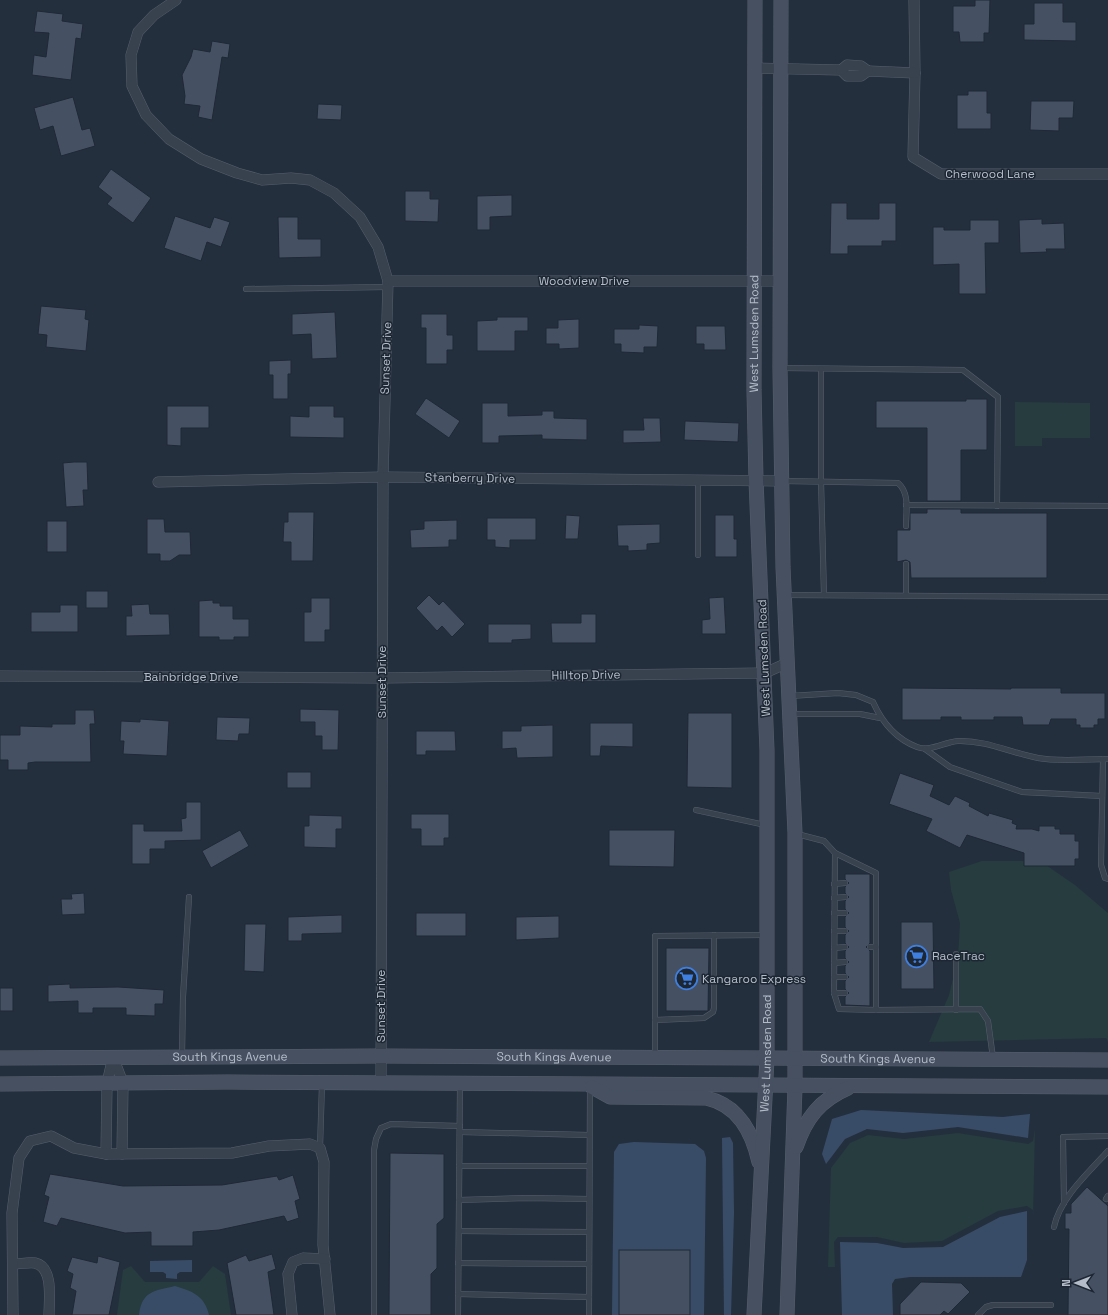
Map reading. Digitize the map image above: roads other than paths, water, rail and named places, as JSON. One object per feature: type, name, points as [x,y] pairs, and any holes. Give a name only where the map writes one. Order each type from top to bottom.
[{"type":"main road","name":"West Lumsden Road","points":[[754,1314],[767,1086],[767,826],[765,673],[756,480],[755,0]]},
{"type":"main road","name":"West Lumsden Road","points":[[781,0],[780,368],[784,595],[795,834],[795,1087],[787,1315]]},
{"type":"main road","name":"South Kings Avenue","points":[[0,1058],[381,1056],[1108,1060]]},
{"type":"main road","points":[[0,1084],[123,1083],[795,1087],[1108,1087]]},
{"type":"main road","points":[[590,1086],[610,1097],[706,1098],[720,1101],[730,1108],[749,1131],[762,1174]]},
{"type":"main road","points":[[793,1156],[799,1136],[818,1107],[834,1094],[852,1087]]},
{"type":"street","name":"Sunset Drive","points":[[176,0],[154,15],[138,32],[131,56],[132,86],[146,115],[169,139],[201,159],[236,174],[262,180],[291,178],[310,180],[334,193],[360,217],[378,247],[388,284],[383,477],[381,1084]]},
{"type":"street","points":[[755,68],[841,70],[847,76],[861,76],[868,71],[915,73],[914,0]]},
{"type":"street","name":"Cherwood Lane","points":[[915,73],[913,156],[941,174],[1108,174]]},
{"type":"street","name":"Woodview Drive","points":[[388,284],[780,281]]},
{"type":"street","name":"Stanberry Drive","points":[[158,482],[383,477],[782,481]]},
{"type":"street","name":"Hilltop Drive","points":[[382,678],[765,673],[787,663]]},
{"type":"street","name":"Bainbridge Drive","points":[[0,676],[382,678]]},
{"type":"street","points":[[113,1058],[123,1083],[122,1154]]},
{"type":"street","points":[[106,1154],[107,1083],[113,1058]]},
{"type":"street","points":[[13,1315],[12,1213],[19,1158],[30,1141],[51,1136],[74,1148],[106,1154],[232,1153],[269,1146],[310,1144],[320,1148],[324,1162],[325,1259],[330,1315]]},
{"type":"street","points":[[292,1315],[288,1274],[293,1262],[303,1258],[325,1259]]},
{"type":"street","points":[[13,1264],[36,1263],[43,1267],[49,1278],[49,1315]]},
{"type":"lane","points":[[246,289],[388,284]]},
{"type":"lane","points":[[780,368],[963,370],[998,397],[997,506]]},
{"type":"lane","points":[[821,369],[821,481],[824,595]]},
{"type":"lane","points":[[698,480],[698,555]]},
{"type":"lane","points":[[782,481],[898,483],[904,488],[906,526]]},
{"type":"lane","points":[[906,505],[1108,506]]},
{"type":"lane","points":[[906,564],[906,595]]},
{"type":"lane","points":[[784,595],[1108,597]]},
{"type":"lane","points":[[789,696],[838,693],[856,695],[873,702],[880,718],[899,736],[908,742],[925,749],[950,767],[1022,792],[1102,796]]},
{"type":"lane","points":[[790,714],[860,714],[880,718]]},
{"type":"lane","points":[[925,749],[958,741],[997,746],[1039,758],[1105,759],[1102,796],[1101,865],[1105,878],[1108,879]]},
{"type":"lane","points":[[696,810],[767,826]]},
{"type":"lane","points":[[795,834],[824,841],[834,853],[876,873],[873,882],[873,929],[876,947],[873,962],[873,993],[876,1010]]},
{"type":"lane","points":[[834,853],[834,993],[839,1009],[980,1010],[988,1021],[993,1059]]},
{"type":"lane","points":[[834,884],[845,883]]},
{"type":"lane","points":[[182,1056],[183,997],[189,898]]},
{"type":"lane","points":[[834,898],[845,898]]},
{"type":"lane","points":[[834,913],[845,913]]},
{"type":"lane","points":[[834,931],[845,931]]},
{"type":"lane","points":[[655,1020],[704,1018],[713,1012],[714,935]]},
{"type":"lane","points":[[655,1057],[655,936],[767,935]]},
{"type":"lane","points":[[834,948],[845,947]]},
{"type":"lane","points":[[870,947],[876,947]]},
{"type":"lane","points":[[956,954],[956,1010]]},
{"type":"lane","points":[[834,963],[845,962]]},
{"type":"lane","points":[[834,978],[845,978]]},
{"type":"lane","points":[[834,993],[845,993]]},
{"type":"lane","points":[[320,1148],[322,1084]]},
{"type":"lane","points":[[458,1315],[460,1085]]},
{"type":"lane","points":[[589,1315],[590,1086]]},
{"type":"lane","points":[[374,1315],[374,1150],[376,1139],[381,1128],[391,1124],[590,1135]]},
{"type":"lane","points":[[1064,1203],[1063,1137],[1108,1136]]},
{"type":"lane","points":[[1054,1227],[1056,1218],[1064,1203],[1108,1151]]},
{"type":"lane","points":[[459,1166],[590,1166]]},
{"type":"lane","points":[[459,1200],[529,1198],[589,1199]]},
{"type":"lane","points":[[459,1231],[589,1232]]},
{"type":"lane","points":[[458,1263],[589,1264]]},
{"type":"lane","points":[[458,1294],[589,1297]]},
{"type":"lane","points":[[978,1315],[986,1307],[993,1305],[1051,1305]]},
{"type":"water","points":[[861,1110],[1003,1117],[1030,1114],[1028,1138],[958,1127],[903,1133],[867,1129],[845,1139],[826,1164],[822,1154],[832,1119]]},
{"type":"water","points":[[730,1137],[733,1143],[734,1213],[731,1315],[724,1315],[722,1138]]},
{"type":"water","points":[[634,1142],[695,1144],[704,1151],[706,1158],[704,1315],[690,1315],[619,1250],[619,1315],[612,1315],[614,1152],[619,1144]]},
{"type":"water","points":[[1027,1211],[1027,1260],[1021,1277],[910,1277],[895,1279],[892,1284],[893,1315],[842,1315],[840,1242],[877,1243],[903,1248],[943,1247],[1000,1217]]},
{"type":"water","points":[[192,1260],[192,1272],[180,1272],[177,1274],[177,1279],[166,1278],[166,1274],[163,1272],[150,1272],[150,1261]]},
{"type":"water","points":[[175,1286],[197,1295],[204,1303],[209,1315],[139,1315],[143,1301],[150,1293]]},
{"type":"place","name":"RaceTrac","points":[[917,956]]},
{"type":"place","name":"Kangaroo Express","points":[[687,979]]}]
